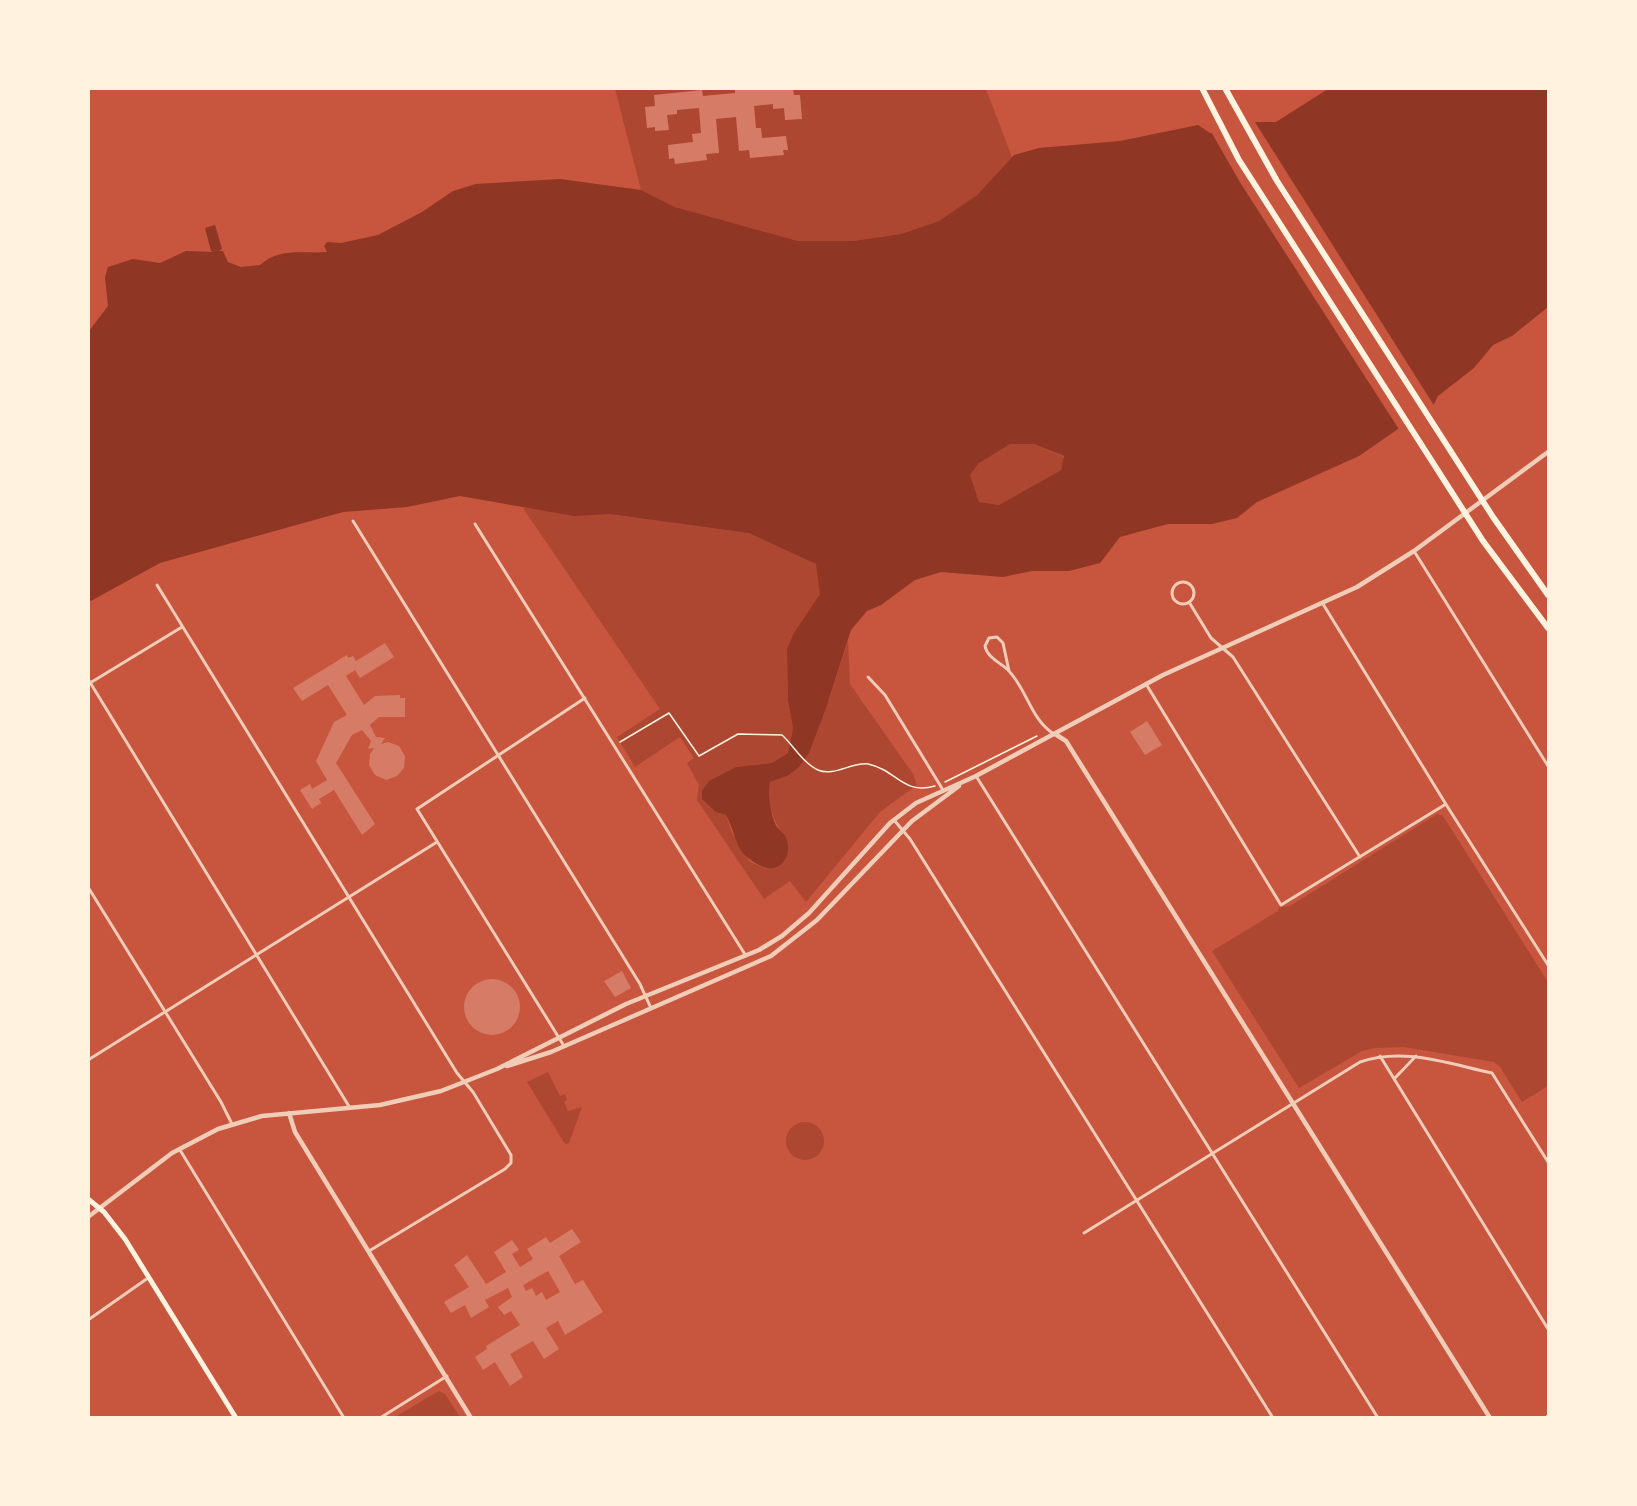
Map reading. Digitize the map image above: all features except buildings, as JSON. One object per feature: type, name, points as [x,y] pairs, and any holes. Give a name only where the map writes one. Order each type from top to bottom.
[{"type":"highway","points":[[1202,88],[1252,181],[1483,541],[1548,628]]},
{"type":"highway","points":[[1225,88],[1277,181],[1493,517],[1548,596]]},
{"type":"main road","points":[[88,1199],[100,1207],[120,1233],[236,1418]]},
{"type":"street","points":[[88,1217],[179,1148],[232,1124],[289,1113],[350,1108],[414,1099],[465,1083],[646,996],[746,956],[797,925],[831,892],[894,820],[920,800],[976,776],[1146,684],[1323,604],[1372,579],[1414,551],[1548,452]]},
{"type":"street","points":[[353,521],[646,996],[652,1010]]},
{"type":"street","points":[[475,524],[746,956]]},
{"type":"street","points":[[1414,551],[1548,766]]},
{"type":"street","points":[[1179,582],[1187,582],[1193,587],[1195,594],[1189,602],[1180,604],[1173,597],[1173,588],[1179,582]]},
{"type":"street","points":[[157,585],[349,898],[510,1152],[510,1164],[369,1251]]},
{"type":"street","points":[[1189,602],[1211,638],[1233,657],[1359,857]]},
{"type":"street","points":[[1323,604],[1548,965]]},
{"type":"street","points":[[182,627],[89,681],[258,954],[350,1108]]},
{"type":"street","points":[[1009,671],[985,650],[986,642],[991,637],[997,637],[1002,641],[1009,671],[1042,726],[1066,741],[1490,1418]]},
{"type":"street","points":[[868,677],[885,694],[945,796]]},
{"type":"street","points":[[1146,684],[1281,905],[1446,804]]},
{"type":"street","points":[[564,1046],[417,809],[585,698]]},
{"type":"street","points":[[976,776],[1378,1418]]},
{"type":"street","points":[[497,1069],[564,1046],[652,1010],[763,960],[797,938],[903,830],[966,781]]},
{"type":"street","points":[[894,820],[903,830],[1273,1418]]},
{"type":"street","points":[[88,1060],[437,842]]},
{"type":"street","points":[[88,887],[221,1102],[232,1124]]},
{"type":"street","points":[[1380,1056],[1548,1329]]},
{"type":"street","points":[[1084,1233],[1360,1062],[1380,1056],[1416,1056],[1492,1073],[1548,1162]]},
{"type":"street","points":[[1394,1079],[1416,1056]]},
{"type":"street","points":[[289,1113],[295,1132],[471,1418]]},
{"type":"street","points":[[179,1148],[344,1418]]},
{"type":"street","points":[[88,1320],[149,1277]]},
{"type":"street","points":[[380,1418],[447,1376]]},
{"type":"path","points":[[614,746],[669,713],[699,756],[738,734],[782,735],[807,761],[822,771],[867,764],[882,769],[912,789],[940,784],[1033,736]]},
{"type":"shaded area","points":[[615,89],[986,89],[1012,157],[977,195],[940,221],[901,234],[853,241],[798,241],[675,207],[641,190]]},
{"type":"shaded area","points":[[1328,89],[1548,89],[1548,307],[1512,336],[1493,345],[1474,368],[1438,396],[1434,404],[1359,456],[1257,502],[1237,518],[1212,524],[1168,524],[1120,537],[1100,563],[1069,571],[1032,571],[1003,577],[941,572],[915,580],[881,605],[867,611],[851,630],[809,753],[799,767],[787,776],[770,782],[769,798],[773,818],[788,845],[786,857],[779,866],[768,868],[761,866],[746,856],[738,845],[726,815],[716,812],[702,799],[702,791],[709,781],[736,767],[772,763],[788,753],[793,728],[788,701],[787,649],[794,633],[820,594],[816,564],[749,533],[610,514],[574,516],[460,496],[407,507],[343,512],[160,563],[89,602],[89,331],[108,306],[105,277],[108,267],[133,259],[160,263],[186,251],[214,252],[211,251],[205,228],[215,225],[222,249],[219,251],[223,251],[228,262],[241,267],[260,265],[275,256],[292,252],[327,252],[324,246],[327,242],[341,243],[378,235],[422,212],[453,191],[476,184],[560,179],[641,190],[675,207],[798,241],[853,241],[901,234],[939,221],[977,195],[1014,155],[1039,148],[1120,141],[1198,125],[1210,133],[1256,122],[1276,122]],"holes":[[[1010,444],[1034,444],[1064,456],[1061,470],[999,505],[979,502],[970,475],[978,464]]]},
{"type":"shaded area","points":[[1010,444],[1034,444],[1064,457],[1061,470],[999,505],[979,502],[970,475],[978,464]]},
{"type":"shaded area","points":[[572,506],[750,527],[817,563],[820,594],[787,649],[788,701],[793,728],[788,753],[772,763],[736,767],[716,812],[726,815],[732,833],[750,862],[767,869],[786,838],[772,812],[768,796],[770,782],[787,776],[826,708],[848,641],[850,684],[913,774],[917,785],[880,812],[806,902],[790,881],[764,899],[697,800],[699,785],[687,763],[694,758],[680,737],[635,767],[617,737],[660,709],[523,508]]},
{"type":"shaded area","points":[[1437,814],[1443,816],[1548,982],[1548,1086],[1522,1102],[1500,1067],[1494,1062],[1403,1047],[1362,1051],[1299,1088],[1212,951],[1278,911],[1279,907],[1290,906]]},
{"type":"shaded area","points":[[548,1072],[560,1096],[565,1094],[567,1100],[564,1102],[568,1111],[582,1107],[569,1143],[565,1144],[527,1082]]},
{"type":"shaded area","points":[[805,1122],[818,1128],[824,1141],[818,1154],[805,1160],[792,1154],[786,1141],[792,1128]]},
{"type":"shaded area","points":[[439,1391],[445,1394],[460,1417],[395,1417]]},
{"type":"pier","points":[[1253,119],[1435,407],[1400,431],[1241,184],[1210,130]]}]
